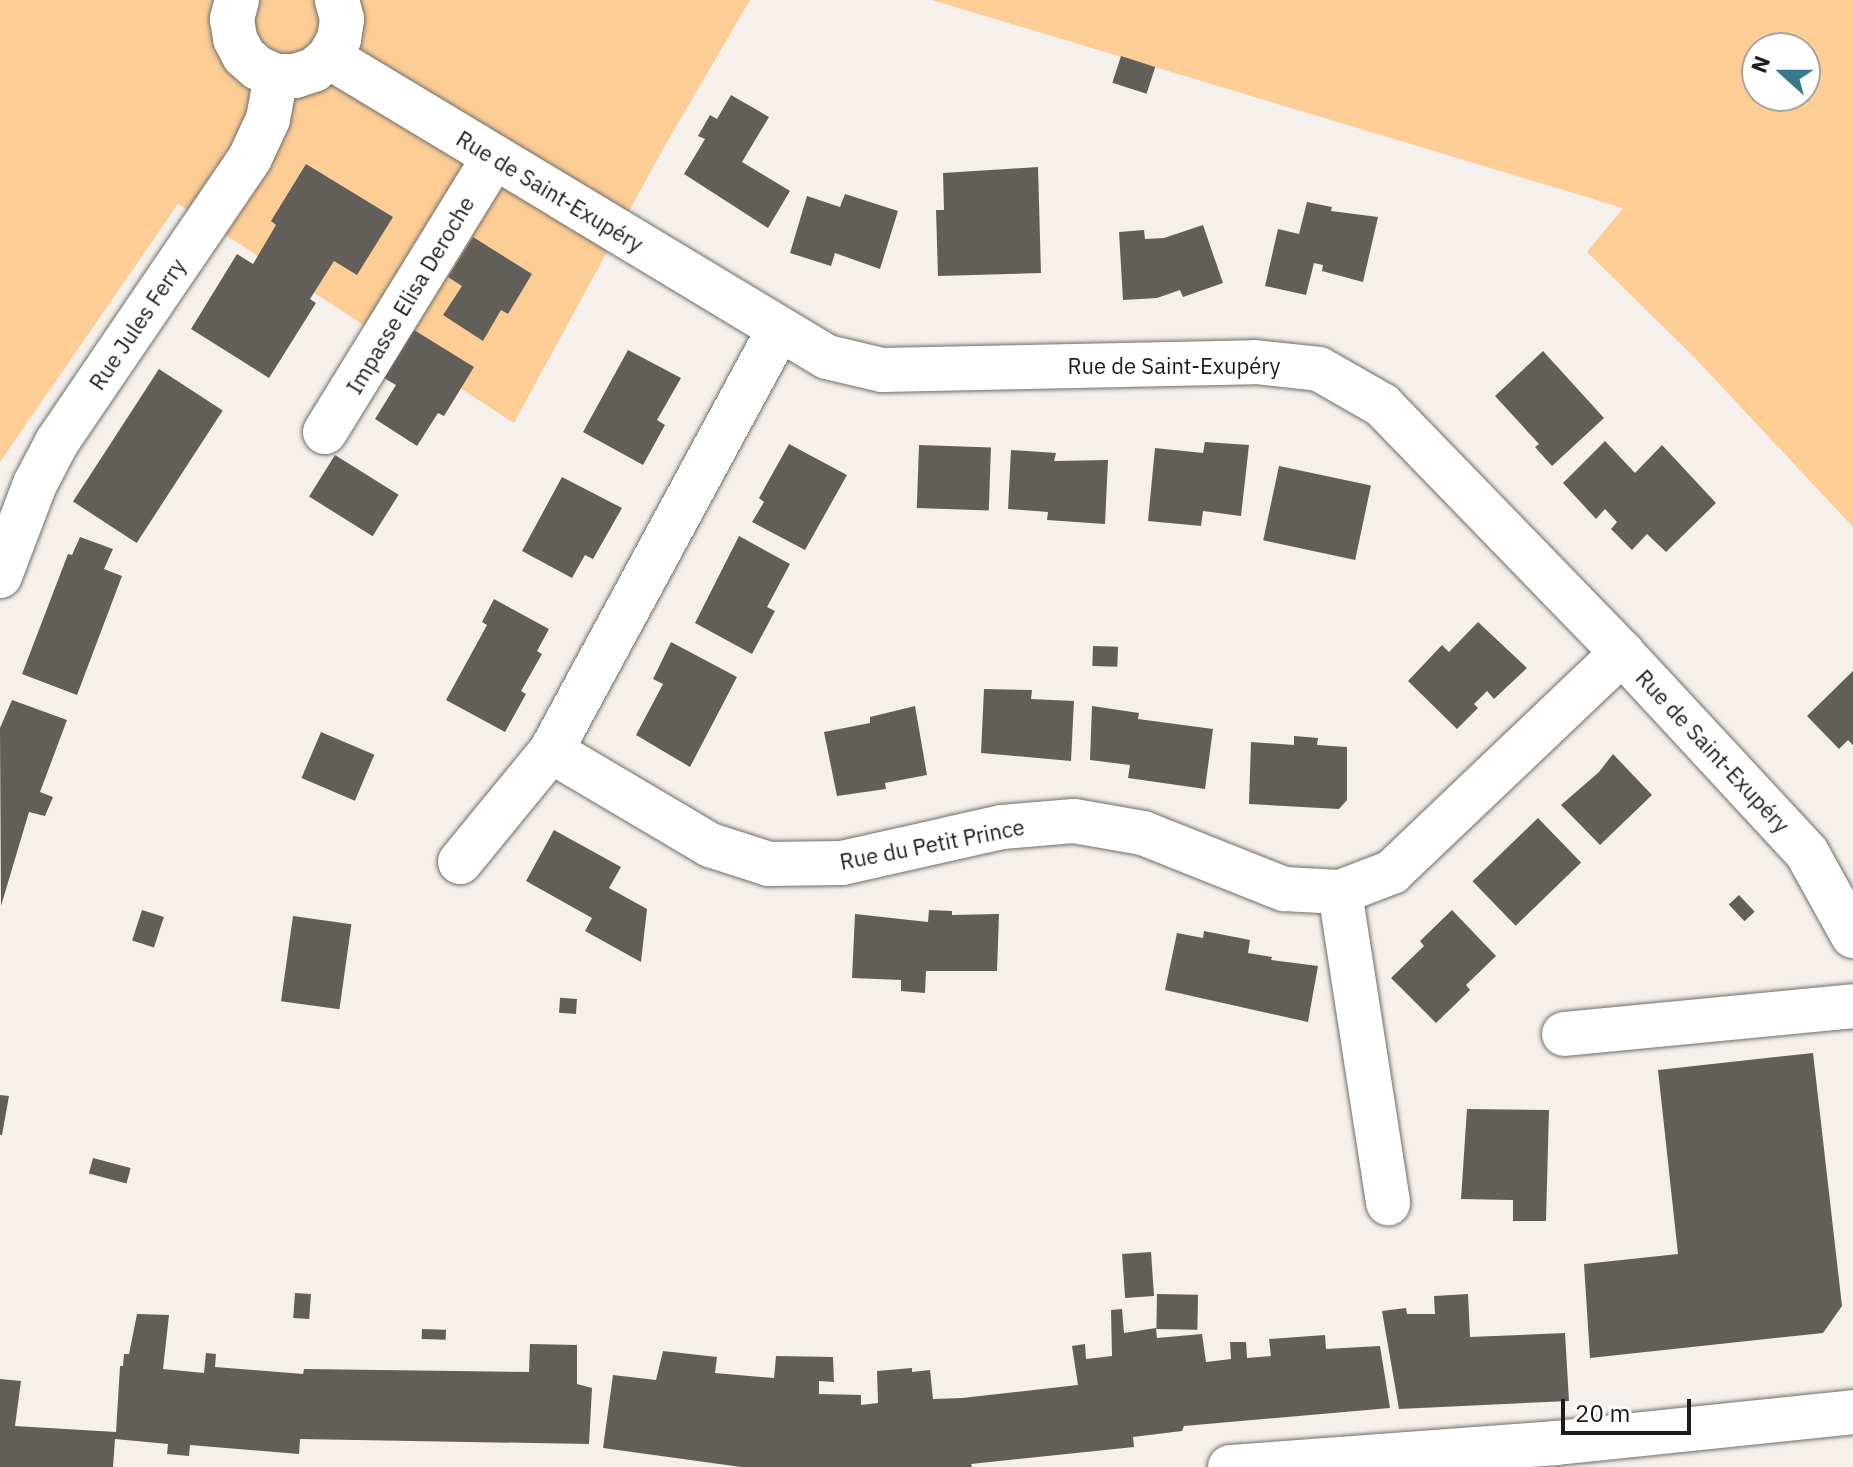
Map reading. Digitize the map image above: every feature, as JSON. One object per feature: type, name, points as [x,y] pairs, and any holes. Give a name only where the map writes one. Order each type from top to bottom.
[{"type":"street","points":[[237,0],[232,19],[235,39],[244,56],[258,68],[276,76],[295,76],[314,70],[329,57],[339,39],[342,19],[337,0]]},
{"type":"street","name":"Rue de Saint-Exupéry","points":[[329,57],[827,357],[882,370],[1255,362],[1319,369],[1382,405],[1622,653],[1807,853],[1853,936]]},
{"type":"street","name":"Rue Jules Ferry","points":[[0,576],[18,480],[57,442],[250,158],[268,119],[276,76]]},
{"type":"street","name":"Impasse Elisa Deroche","points":[[325,432],[494,157]]},
{"type":"street","points":[[460,862],[551,751],[779,330]]},
{"type":"street","name":"Rue du Petit Prince","points":[[551,751],[710,845],[769,864],[842,863],[1002,827],[1074,821],[1143,833],[1284,889],[1340,892],[1392,872],[1622,653]]},
{"type":"street","points":[[1340,892],[1388,1203]]},
{"type":"street","points":[[1564,1034],[1853,1006]]},
{"type":"street","points":[[1230,1467],[1558,1455],[1853,1412]]},
{"type":"shaded area","points":[[0,0],[750,0],[663,149],[514,423],[178,204],[0,462]]},
{"type":"shaded area","points":[[932,0],[1853,0],[1853,527],[1694,357],[1587,252],[1623,208]]},
{"type":"building","points":[[1121,56],[1155,67],[1147,94],[1112,83]]},
{"type":"building","points":[[731,95],[769,117],[742,162],[790,191],[768,228],[684,174],[705,139],[698,136],[710,115],[717,119]]},
{"type":"building","points":[[306,164],[393,217],[357,275],[334,261],[310,299],[316,303],[269,378],[191,329],[237,254],[253,264],[276,225],[271,221]]},
{"type":"building","points":[[1038,167],[1041,273],[938,276],[936,210],[944,210],[943,173]]},
{"type":"building","points":[[845,194],[898,211],[880,269],[835,253],[831,266],[790,253],[807,196],[840,207]]},
{"type":"building","points":[[1307,202],[1332,207],[1331,211],[1378,217],[1363,282],[1322,271],[1323,265],[1314,263],[1306,295],[1265,286],[1278,229],[1299,234]]},
{"type":"building","points":[[1203,225],[1223,283],[1183,297],[1180,290],[1157,298],[1123,300],[1119,232],[1144,230],[1145,239],[1164,238]]},
{"type":"building","points":[[473,237],[532,274],[508,314],[501,310],[483,341],[443,315],[462,286],[448,277]]},
{"type":"building","points":[[414,330],[474,367],[444,416],[438,413],[417,446],[375,419],[396,385],[384,378]]},
{"type":"building","points":[[628,350],[681,378],[657,420],[665,425],[643,465],[583,432]]},
{"type":"building","points":[[1543,351],[1604,418],[1552,466],[1535,447],[1539,444],[1495,396]]},
{"type":"building","points":[[159,369],[223,410],[137,543],[73,502]]},
{"type":"building","points":[[1605,441],[1635,473],[1662,445],[1716,503],[1666,552],[1647,534],[1632,550],[1611,529],[1617,522],[1605,509],[1596,519],[1563,483]]},
{"type":"building","points":[[1205,442],[1249,445],[1241,516],[1203,511],[1201,526],[1148,521],[1155,448],[1203,453]]},
{"type":"building","points":[[789,444],[847,475],[805,550],[752,522],[764,502],[759,498]]},
{"type":"building","points":[[919,445],[991,448],[989,510],[917,508]]},
{"type":"building","points":[[1011,450],[1056,453],[1054,461],[1108,460],[1105,524],[1047,520],[1048,512],[1008,509]]},
{"type":"building","points":[[335,455],[399,495],[373,536],[309,497]]},
{"type":"building","points":[[1279,466],[1371,486],[1355,560],[1263,540]]},
{"type":"building","points":[[562,477],[622,508],[593,559],[585,555],[572,578],[522,551]]},
{"type":"building","points":[[739,536],[790,564],[767,607],[775,611],[752,654],[695,623]]},
{"type":"building","points":[[80,537],[113,549],[104,569],[122,576],[77,695],[22,674],[68,554],[72,555]]},
{"type":"building","points":[[494,599],[549,629],[537,651],[542,654],[521,691],[526,694],[505,732],[446,700],[487,625],[482,622]]},
{"type":"building","points":[[1478,622],[1527,668],[1494,699],[1487,691],[1474,704],[1478,708],[1457,729],[1408,681],[1442,645],[1449,652]]},
{"type":"building","points":[[671,642],[737,677],[690,767],[636,735],[663,684],[653,679]]},
{"type":"building","points":[[1093,646],[1118,647],[1117,667],[1092,666]]},
{"type":"building","points":[[1853,671],[1853,745],[1848,740],[1839,749],[1807,716]]},
{"type":"building","points":[[984,689],[1032,690],[1031,699],[1074,701],[1071,761],[981,753]]},
{"type":"building","points":[[12,700],[67,720],[40,792],[53,797],[45,816],[29,812],[1,906],[0,728]]},
{"type":"building","points":[[915,706],[927,775],[885,783],[886,789],[837,796],[824,732],[870,723],[870,717]]},
{"type":"building","points":[[1092,706],[1139,713],[1138,719],[1213,729],[1205,789],[1128,778],[1130,765],[1090,760]]},
{"type":"building","points":[[321,732],[374,755],[355,801],[301,778]]},
{"type":"building","points":[[1294,736],[1318,738],[1317,745],[1347,747],[1347,800],[1339,809],[1249,804],[1251,742],[1294,745]]},
{"type":"building","points":[[1613,754],[1652,795],[1600,845],[1561,805],[1599,772]]},
{"type":"building","points":[[1538,818],[1581,863],[1516,926],[1473,881]]},
{"type":"building","points":[[554,830],[621,867],[609,888],[647,909],[641,962],[585,931],[592,918],[526,881]]},
{"type":"building","points":[[1739,895],[1755,912],[1744,921],[1729,905]]},
{"type":"building","points":[[142,910],[164,917],[154,948],[132,940]]},
{"type":"building","points":[[929,910],[952,911],[952,915],[999,914],[997,971],[926,971],[925,993],[901,991],[901,980],[852,978],[855,914],[928,922]]},
{"type":"building","points":[[1452,910],[1496,956],[1466,985],[1470,990],[1436,1023],[1391,978],[1424,946],[1420,941]]},
{"type":"building","points":[[293,916],[351,924],[339,1009],[281,1001]]},
{"type":"building","points":[[1204,931],[1250,940],[1248,953],[1272,957],[1271,960],[1318,966],[1308,1022],[1165,990],[1177,933],[1203,938]]},
{"type":"building","points":[[560,998],[577,999],[576,1014],[559,1013]]},
{"type":"building","points":[[1813,1053],[1842,1306],[1823,1333],[1590,1358],[1584,1264],[1678,1254],[1658,1070]]},
{"type":"building","points":[[0,1095],[9,1096],[2,1135],[0,1135]]},
{"type":"building","points":[[1467,1109],[1549,1110],[1546,1221],[1513,1221],[1513,1200],[1461,1199]]},
{"type":"building","points":[[93,1158],[131,1168],[127,1184],[89,1173]]},
{"type":"building","points":[[1151,1252],[1154,1296],[1125,1298],[1122,1254]]},
{"type":"building","points":[[295,1293],[311,1294],[309,1319],[293,1318]]},
{"type":"building","points":[[1157,1294],[1198,1295],[1197,1330],[1156,1329]]},
{"type":"building","points":[[1468,1294],[1470,1337],[1565,1333],[1569,1401],[1399,1409],[1382,1311],[1406,1308],[1407,1314],[1435,1314],[1434,1296]]},
{"type":"building","points":[[1122,1309],[1124,1333],[1156,1328],[1157,1338],[1202,1334],[1206,1362],[1231,1359],[1230,1342],[1246,1342],[1247,1358],[1271,1356],[1269,1339],[1325,1335],[1326,1349],[1380,1346],[1390,1408],[1184,1426],[1182,1431],[1133,1437],[1134,1447],[971,1464],[972,1467],[741,1467],[603,1448],[613,1375],[656,1380],[663,1351],[717,1357],[715,1373],[774,1378],[776,1356],[833,1357],[834,1382],[819,1381],[819,1394],[861,1395],[861,1405],[878,1403],[877,1371],[930,1370],[933,1399],[962,1398],[1078,1385],[1072,1346],[1085,1344],[1086,1359],[1112,1356],[1111,1310]]},
{"type":"building","points":[[137,1314],[169,1315],[163,1369],[204,1373],[206,1353],[216,1354],[215,1367],[303,1374],[304,1369],[529,1372],[530,1344],[577,1345],[577,1384],[592,1388],[589,1444],[300,1439],[299,1454],[190,1445],[189,1456],[167,1454],[168,1444],[115,1439],[113,1467],[0,1467],[0,1379],[21,1381],[15,1426],[116,1432],[120,1366],[123,1366],[124,1354],[129,1354]]},
{"type":"building","points":[[422,1329],[446,1330],[446,1340],[422,1339]]}]
